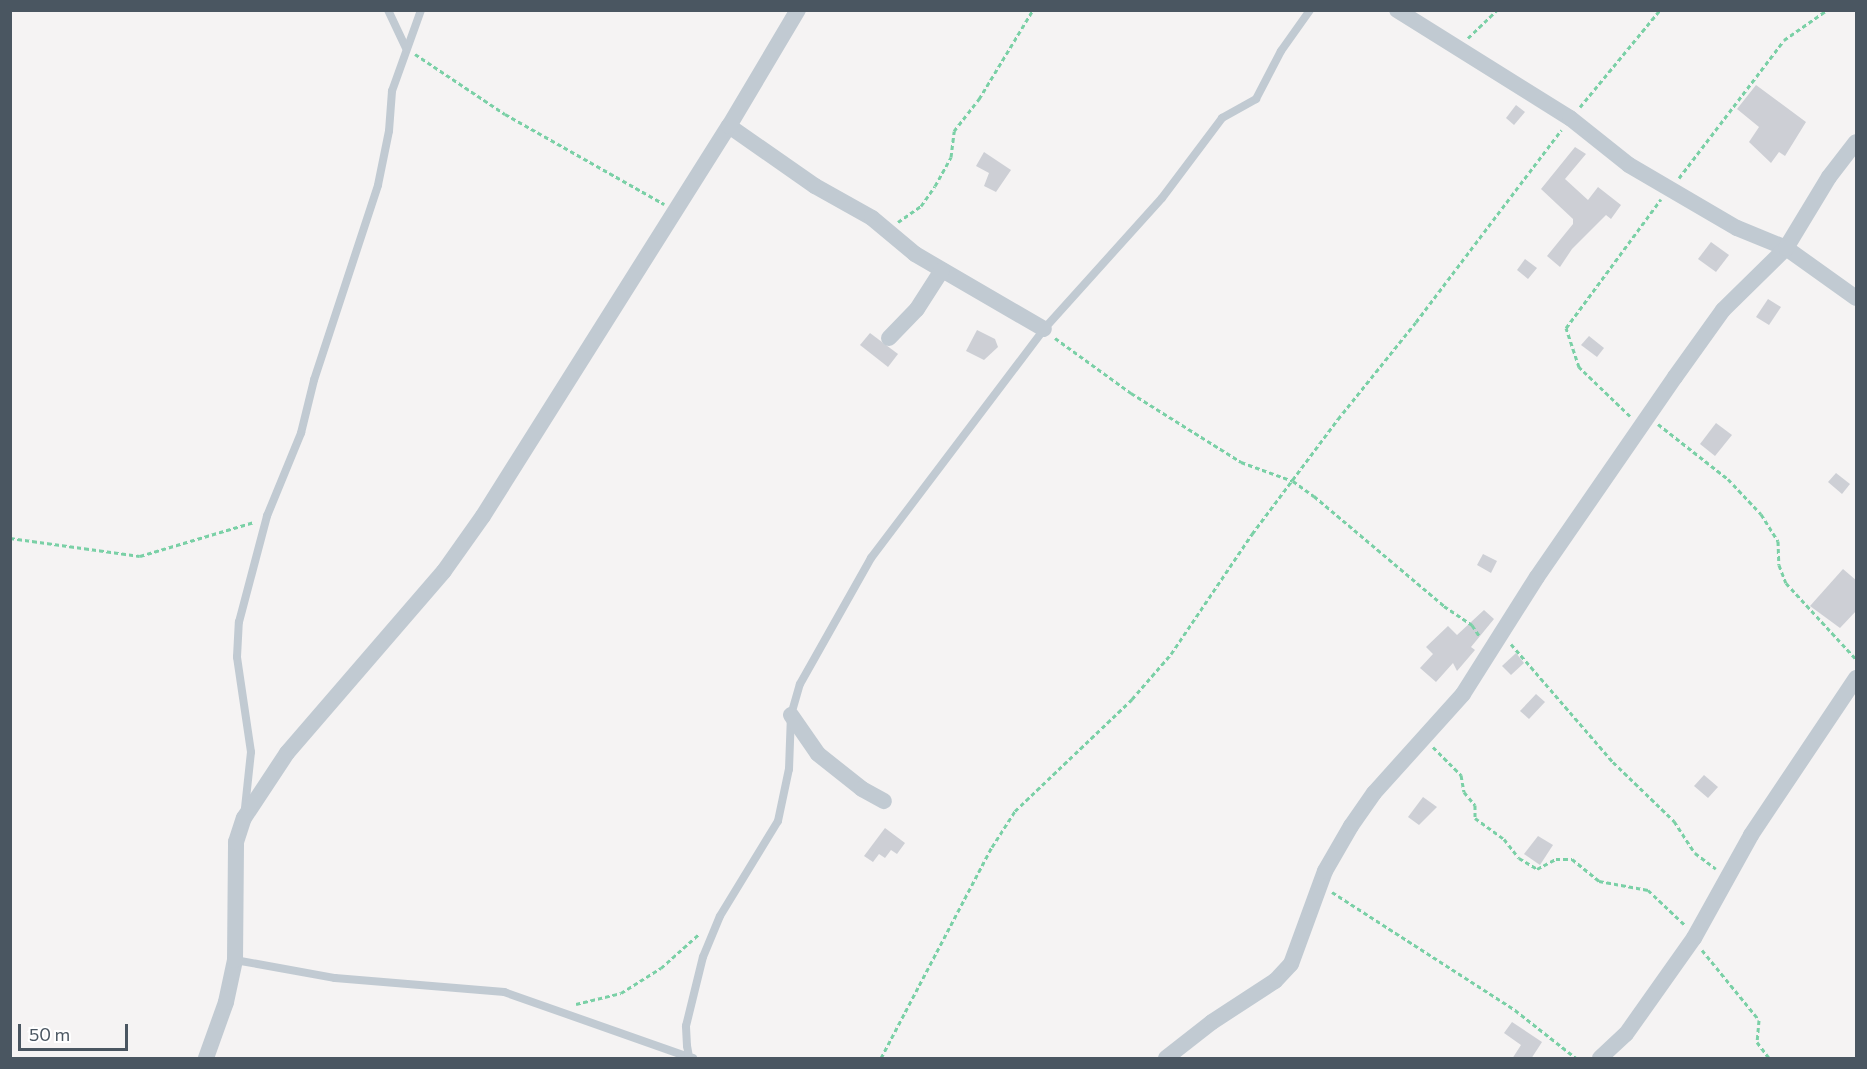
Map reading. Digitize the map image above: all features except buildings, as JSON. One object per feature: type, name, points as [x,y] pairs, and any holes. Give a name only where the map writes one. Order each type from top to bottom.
[{"type":"street","points":[[206,1059],[226,1002],[235,960],[236,842],[244,818],[287,753],[444,571],[483,516],[729,126],[798,10]]},
{"type":"street","points":[[1397,10],[1457,51],[1570,118],[1629,165],[1737,228],[1786,248],[1857,298]]},
{"type":"street","points":[[729,126],[815,186],[886,228],[915,254],[1044,329]]},
{"type":"street","points":[[1166,1059],[1284,973],[1297,953],[1325,871],[1339,843],[1374,793],[1463,694],[1642,420],[1723,310],[1786,248],[1823,186],[1857,142]]},
{"type":"street","points":[[889,338],[917,309],[942,270]]},
{"type":"street","points":[[1600,1059],[1626,1034],[1694,938],[1727,877],[1806,749],[1857,678]]},
{"type":"street","points":[[791,715],[818,754],[862,789],[884,801]]},
{"type":"lane","points":[[388,10],[406,48]]},
{"type":"lane","points":[[244,818],[251,752],[237,657],[239,622],[267,516],[301,433],[314,380],[378,185],[389,131],[392,91],[421,10]]},
{"type":"lane","points":[[235,960],[335,978],[475,988],[553,1008],[691,1058],[686,1026],[703,957],[720,916],[778,821],[789,769],[791,715],[800,684],[871,558],[1044,329],[1162,198],[1222,118],[1256,99],[1281,51],[1310,10]]},
{"type":"path","points":[[886,228],[921,206],[935,186],[951,157],[954,131],[979,99],[1033,10]]},
{"type":"path","points":[[1457,51],[1497,10]]},
{"type":"path","points":[[881,1059],[992,847],[1015,811],[1131,699],[1171,654],[1293,481],[1570,118],[1660,10]]},
{"type":"path","points":[[1827,10],[1784,40],[1670,190],[1654,207],[1566,328],[1579,368],[1642,420],[1728,479],[1761,514],[1778,541],[1779,565],[1786,583],[1857,659]]},
{"type":"path","points":[[406,48],[505,114],[676,211]]},
{"type":"path","points":[[1044,329],[1131,393],[1241,462],[1293,481],[1472,625],[1490,651]]},
{"type":"path","points":[[10,538],[140,556],[185,545],[267,516]]},
{"type":"path","points":[[1502,632],[1613,762],[1674,821],[1695,852],[1727,877]]},
{"type":"path","points":[[1427,742],[1461,775],[1464,792],[1475,805],[1475,818],[1504,838],[1519,858],[1538,869],[1556,859],[1572,859],[1599,880],[1648,890],[1694,938],[1720,976],[1759,1020],[1757,1042],[1769,1059]]},
{"type":"path","points":[[1326,888],[1403,934],[1515,1010],[1575,1059]]},
{"type":"path","points":[[553,1008],[621,993],[662,968],[720,916]]}]
